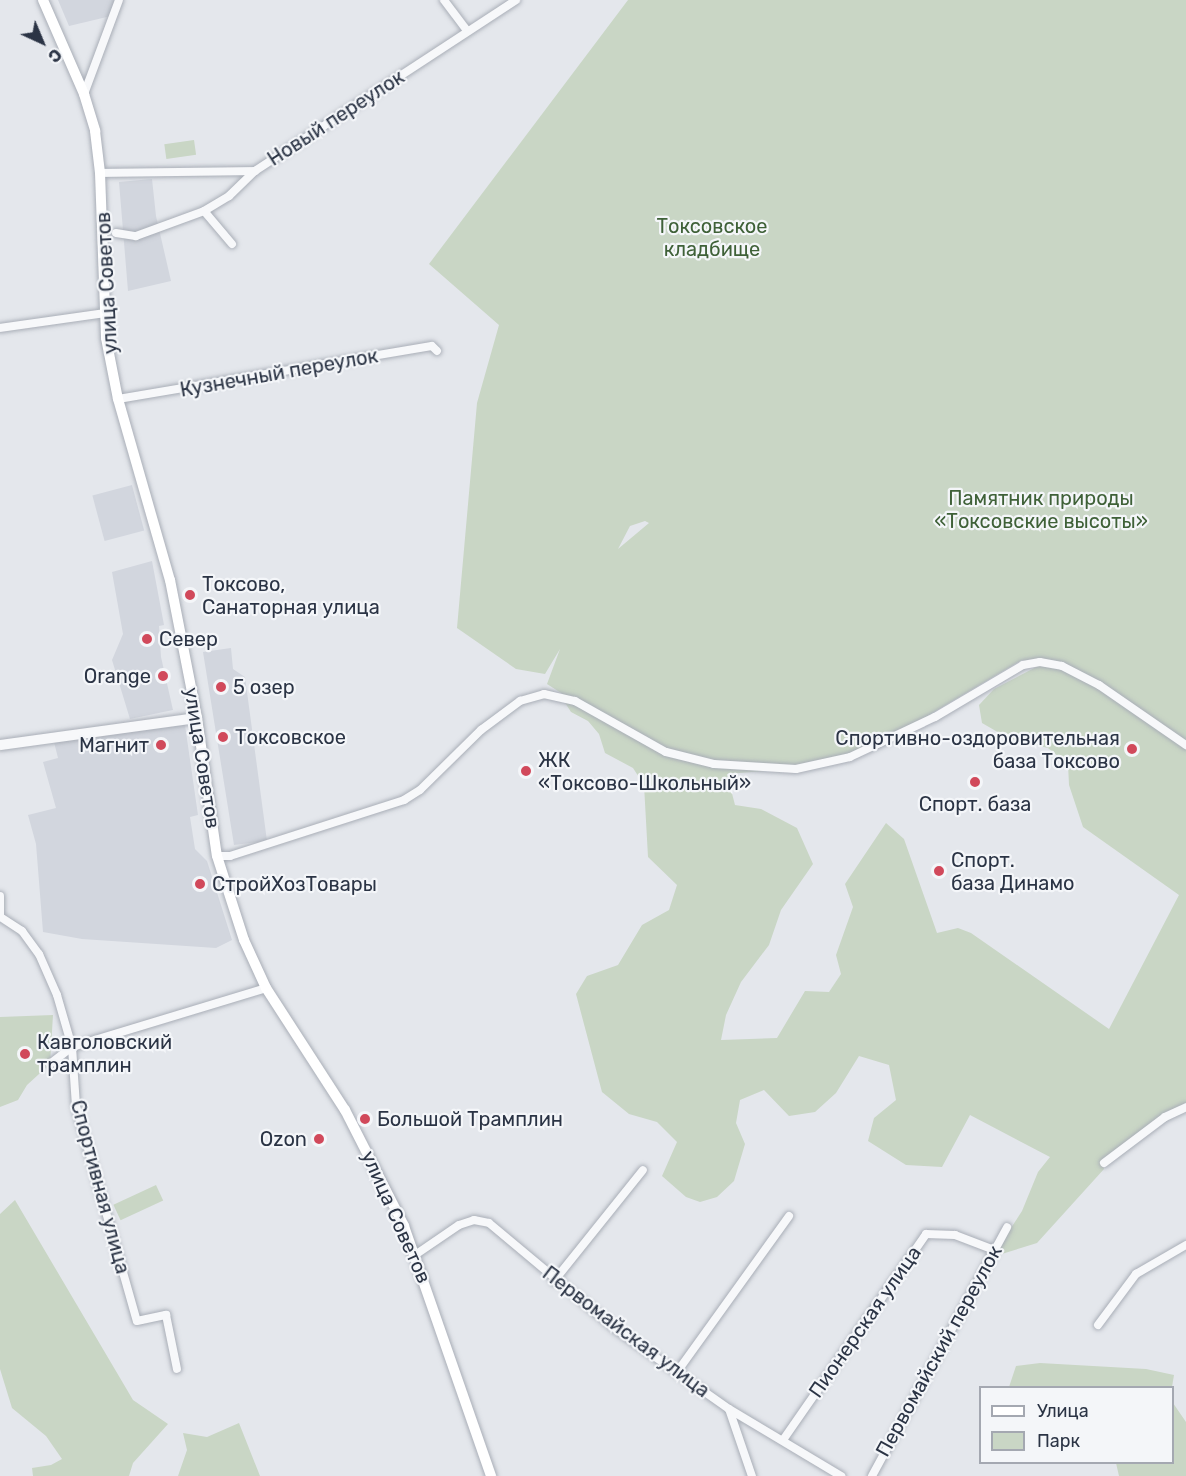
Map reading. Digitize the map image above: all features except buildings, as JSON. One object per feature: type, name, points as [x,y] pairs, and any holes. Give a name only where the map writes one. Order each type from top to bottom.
[{"type":"main road","name":"улица Советов","points":[[43,0],[84,94],[100,173],[105,313],[118,399],[168,570],[197,718],[217,856],[244,940],[266,988],[354,1127],[415,1255],[491,1476]]},
{"type":"street","points":[[84,94],[119,0]]},
{"type":"street","points":[[444,0],[466,31]]},
{"type":"street","name":"Новый переулок","points":[[100,173],[255,171],[516,0]]},
{"type":"street","points":[[116,233],[136,236],[204,211],[229,196],[255,171]]},
{"type":"street","points":[[204,211],[232,244]]},
{"type":"street","points":[[0,328],[105,313]]},
{"type":"street","name":"Кузнечный переулок","points":[[118,399],[432,346],[437,351]]},
{"type":"street","points":[[217,856],[230,856],[404,800],[420,790],[481,730],[520,701],[544,694],[575,701],[666,752],[743,768],[796,770],[849,757],[935,717],[1023,665],[1040,662],[1062,666],[1099,685],[1186,745]]},
{"type":"street","points":[[0,745],[197,718]]},
{"type":"street","points":[[0,896],[1,918]]},
{"type":"street","name":"Спортивная улица","points":[[1,918],[22,931],[39,954],[57,995],[72,1047],[76,1106],[137,1321],[166,1315],[177,1369]]},
{"type":"street","points":[[50,1064],[72,1047],[266,988]]},
{"type":"street","points":[[1104,1162],[1166,1117],[1186,1107]]},
{"type":"street","points":[[554,1281],[643,1170]]},
{"type":"street","points":[[677,1372],[789,1216]]},
{"type":"street","name":"Первомайская улица","points":[[415,1255],[459,1225],[474,1220],[489,1223],[554,1281],[677,1372],[729,1409],[841,1476]]},
{"type":"street","name":"Первомайский переулок","points":[[872,1476],[1007,1227]]},
{"type":"street","name":"Пионерская улица","points":[[783,1440],[926,1234],[956,1234],[994,1250]]},
{"type":"street","points":[[1098,1325],[1136,1274],[1186,1245]]},
{"type":"street","points":[[729,1409],[752,1476]]},
{"type":"shaded area","points":[[58,0],[117,0],[111,16],[69,26]]},
{"type":"shaded area","points":[[152,179],[156,216],[171,281],[128,291],[119,182]]},
{"type":"shaded area","points":[[132,485],[144,530],[105,541],[92,496]]},
{"type":"shaded area","points":[[152,561],[164,625],[159,626],[161,657],[173,710],[130,719],[112,660],[123,634],[112,572]]},
{"type":"shaded area","points":[[231,648],[233,669],[245,677],[267,841],[234,845],[203,652]]},
{"type":"shaded area","points":[[185,725],[198,815],[190,817],[195,849],[207,861],[232,940],[216,948],[82,939],[43,932],[36,844],[28,815],[56,808],[43,762],[58,758],[54,742]]},
{"type":"green space","points":[[628,0],[1186,0],[1186,1104],[1164,1114],[1103,1162],[1104,1169],[1037,1243],[992,1257],[1022,1211],[1038,1172],[1050,1157],[970,1115],[942,1167],[906,1165],[868,1141],[874,1118],[896,1100],[889,1065],[859,1056],[836,1093],[815,1112],[789,1116],[764,1090],[740,1100],[736,1123],[745,1144],[734,1181],[717,1197],[700,1202],[686,1197],[662,1176],[677,1142],[657,1122],[629,1114],[602,1092],[576,994],[587,976],[618,965],[642,925],[669,910],[677,885],[648,857],[644,785],[633,768],[605,753],[599,734],[588,721],[571,712],[562,698],[594,714],[547,684],[560,649],[545,674],[516,669],[457,628],[477,403],[499,325],[429,264]],"holes":[[[645,521],[649,523],[618,549],[630,526]],[[1022,660],[1040,665],[994,689],[979,705],[982,723],[1008,738],[1048,748],[1068,764],[1069,785],[1083,827],[1179,895],[1109,1029],[971,933],[958,928],[937,933],[904,839],[886,823],[845,884],[853,907],[836,955],[841,974],[829,992],[805,991],[777,1038],[721,1040],[726,1015],[741,982],[769,945],[781,910],[813,864],[797,828],[761,809],[735,805],[727,774],[826,766],[912,725]]]},
{"type":"green space","points":[[194,140],[196,155],[166,159],[164,144]]},
{"type":"green space","name":"Кавголовский трамплин","points":[[53,1015],[50,1064],[27,1085],[18,1100],[0,1107],[0,1017]]},
{"type":"green space","points":[[156,1185],[163,1200],[121,1220],[113,1205]]},
{"type":"green space","points":[[15,1200],[133,1400],[168,1424],[133,1463],[129,1476],[33,1476],[32,1468],[51,1465],[62,1459],[46,1436],[12,1408],[0,1369],[0,1214]]},
{"type":"green space","points":[[1040,1363],[1146,1369],[1174,1375],[1172,1386],[1009,1386],[1016,1366]]},
{"type":"green space","points":[[1174,1404],[1186,1422],[1186,1476],[1119,1476],[1116,1464],[1174,1464]]},
{"type":"green space","points":[[239,1423],[260,1476],[178,1476],[187,1450],[183,1433],[207,1437]]},
{"type":"place","name":"Токсово, Санаторная улица","points":[[190,595]]},
{"type":"place","name":"Север","points":[[147,639]]},
{"type":"place","name":"Orange","points":[[163,676]]},
{"type":"place","name":"5 озер","points":[[221,687]]},
{"type":"place","name":"Токсовское","points":[[223,737]]},
{"type":"place","name":"Магнит","points":[[161,745]]},
{"type":"place","name":"Спортивно-оздоровительная база Токсово","points":[[1132,749]]},
{"type":"place","name":"ЖК «Токсово-Школьный»","points":[[526,771]]},
{"type":"place","name":"Спорт. база","points":[[975,782]]},
{"type":"place","name":"Спорт. база Динамо","points":[[939,871]]},
{"type":"place","name":"СтройХозТовары","points":[[200,884]]},
{"type":"place","name":"Кавголовский трамплин","points":[[25,1054]]},
{"type":"place","name":"Большой Трамплин","points":[[365,1119]]},
{"type":"place","name":"Ozon","points":[[319,1139]]},
{"type":"park label","name":"Токсовское кладбище","points":[[712,238]]},
{"type":"park label","name":"Памятник природы «Токсовские высоты»","points":[[1041,510]]}]
